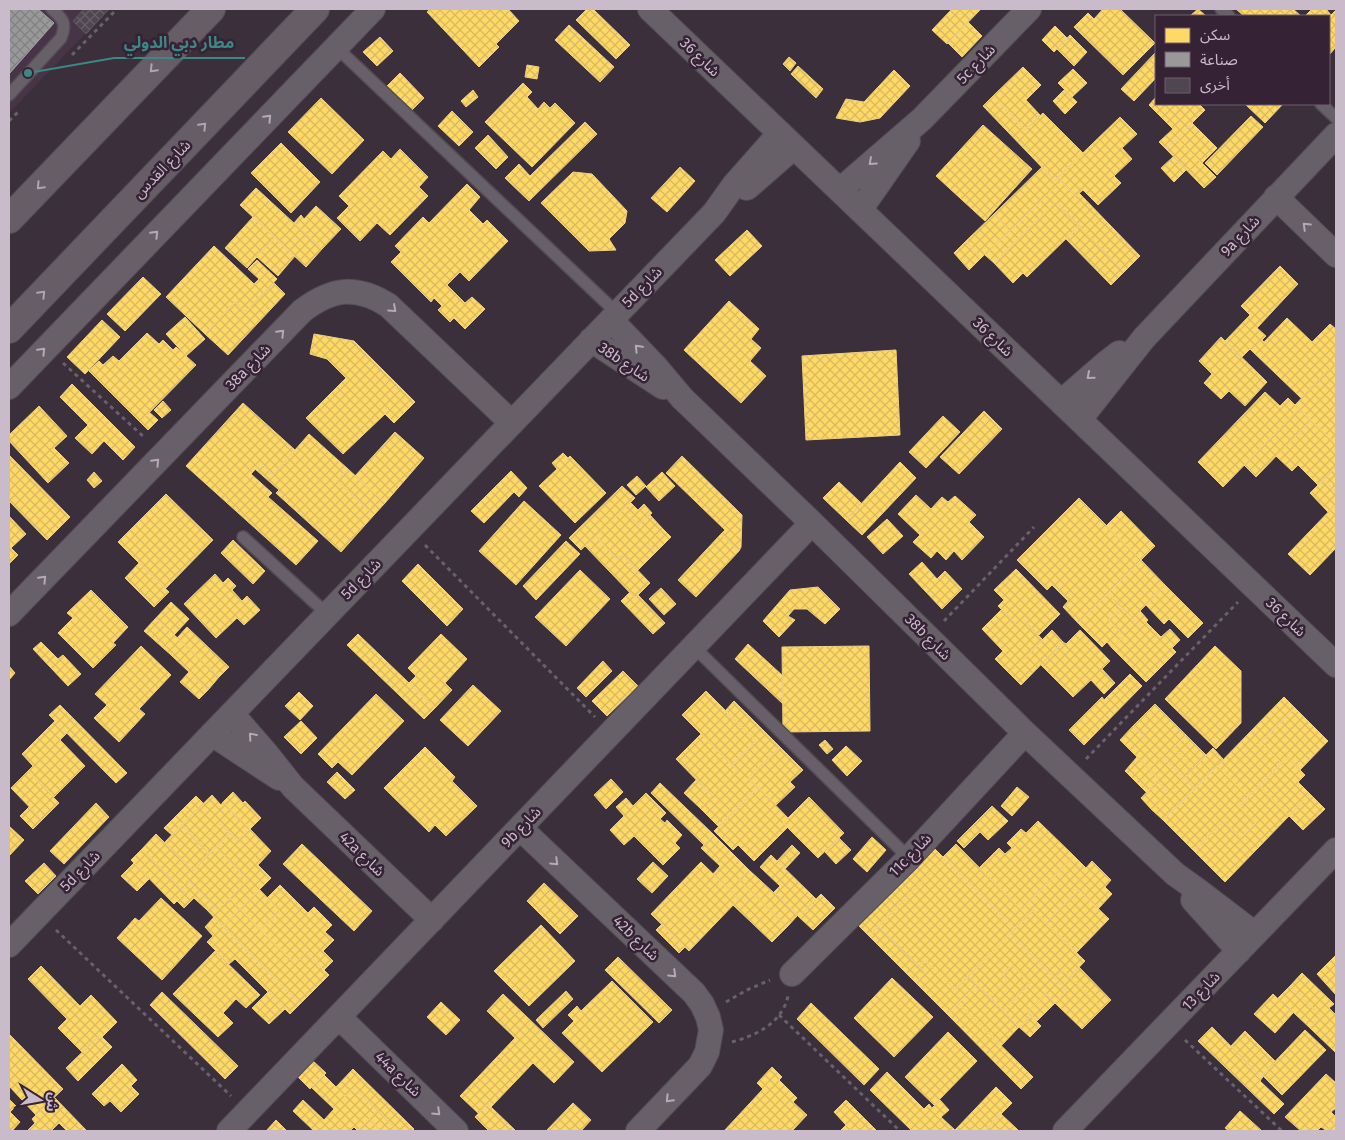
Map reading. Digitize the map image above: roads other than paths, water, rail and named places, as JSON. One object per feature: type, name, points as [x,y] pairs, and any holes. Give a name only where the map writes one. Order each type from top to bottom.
[{"type":"main road","points":[[9,219],[211,9]]},
{"type":"main road","name":"شارع القدس","points":[[9,329],[315,9]]},
{"type":"street","points":[[9,387],[373,9]]},
{"type":"street","name":"شارع 36","points":[[650,9],[1336,665]]},
{"type":"street","name":"5c شارع","points":[[840,190],[922,119],[1029,9]]},
{"type":"street","name":"5c شارع","points":[[860,210],[898,157],[922,119]]},
{"type":"street","name":"9a شارع","points":[[1080,420],[1144,338],[1336,135]]},
{"type":"street","name":"5d شارع","points":[[9,945],[714,213],[734,185],[787,140]]},
{"type":"street","points":[[1276,197],[1336,255]]},
{"type":"street","name":"38a شارع","points":[[9,614],[302,310],[323,297],[349,291],[363,292],[376,297],[388,305],[512,423]]},
{"type":"street","name":"38b شارع","points":[[614,317],[682,398],[1025,733],[1175,874],[1193,900],[1247,943]]},
{"type":"street","name":"9a شارع","points":[[1061,402],[1106,363],[1129,346],[1144,338]]},
{"type":"street","name":"38b شارع","points":[[592,340],[644,376],[682,398]]},
{"type":"street","name":"9b شارع","points":[[229,1131],[812,523]]},
{"type":"street","name":"42a شارع","points":[[232,714],[293,787],[432,920]]},
{"type":"street","name":"11c شارع","points":[[792,974],[909,858],[1025,733]]},
{"type":"street","name":"42a شارع","points":[[212,734],[293,787]]},
{"type":"street","name":"42b شارع","points":[[520,828],[694,993],[708,1017],[711,1030],[710,1041],[700,1066],[638,1131]]},
{"type":"street","name":"شارع 13","points":[[1065,1131],[1336,850]]},
{"type":"street","name":"44a شارع","points":[[339,1017],[456,1131]]},
{"type":"lane","points":[[9,95],[61,38],[64,23],[60,16],[52,9]]},
{"type":"lane","points":[[336,47],[614,317]]},
{"type":"lane","points":[[1322,105],[1336,118]]},
{"type":"lane","points":[[243,537],[327,614]]},
{"type":"lane","points":[[694,646],[909,858]]},
{"type":"place","name":"مطار دبي الدولي","points":[[28,73]]}]
